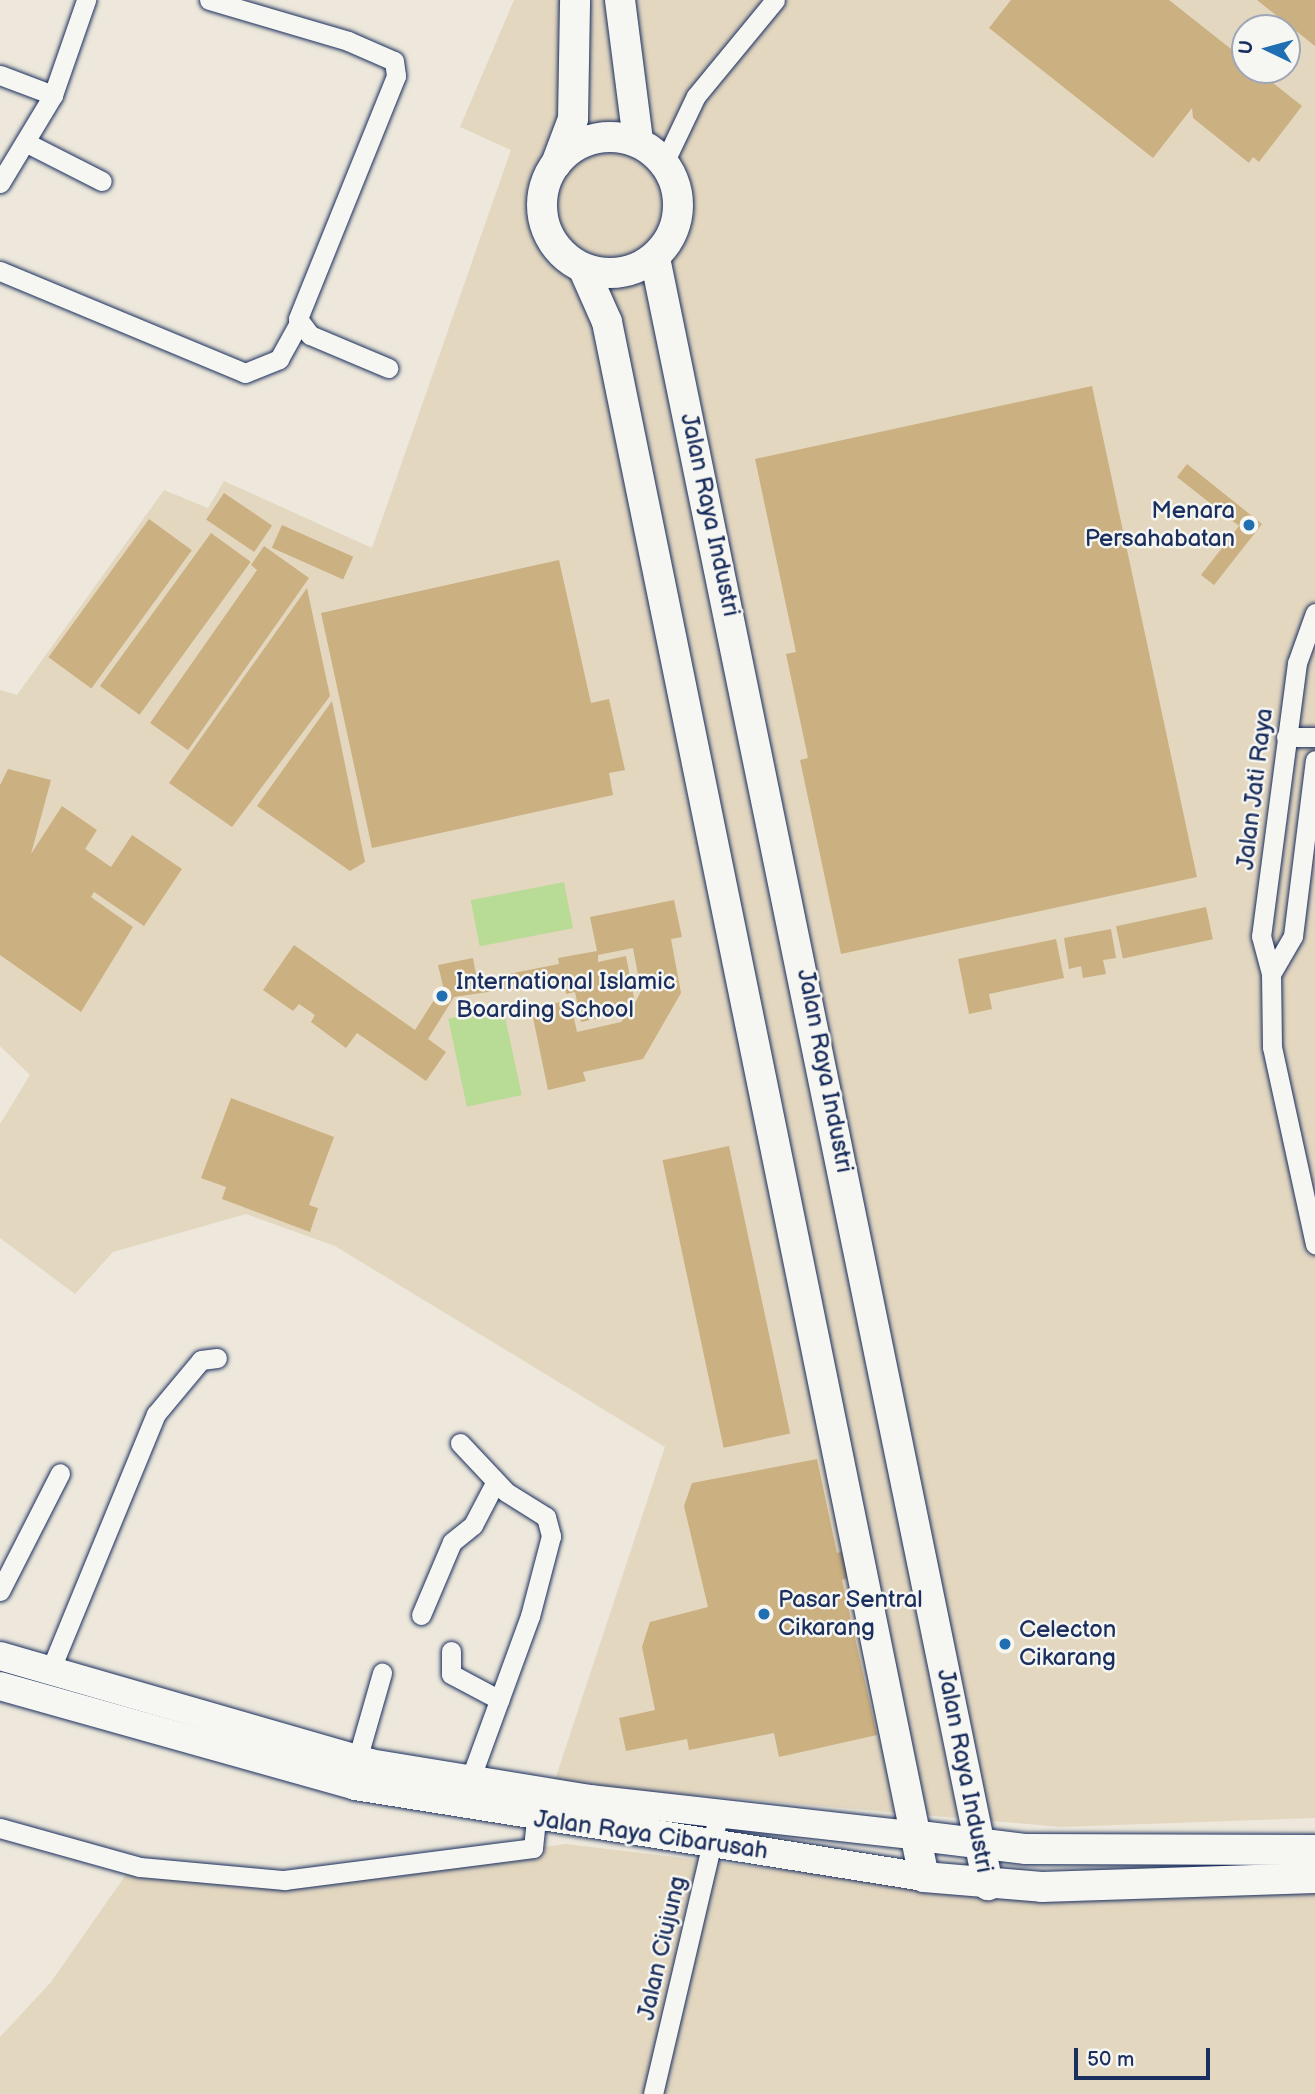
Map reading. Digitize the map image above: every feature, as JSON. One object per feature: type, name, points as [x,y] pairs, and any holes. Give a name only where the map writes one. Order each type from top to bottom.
[{"type":"main road","points":[[575,0],[573,118],[556,164],[546,182],[544,224],[552,243],[584,270],[607,322],[920,1836],[924,1877]]},
{"type":"main road","points":[[584,270],[609,275],[655,258],[677,223],[675,181],[664,163],[638,140],[620,0]]},
{"type":"main road","points":[[556,164],[589,140],[638,140]]},
{"type":"main road","name":"Jalan Raya Industri","points":[[655,258],[982,1845],[988,1885]]},
{"type":"main road","name":"Jalan Raya Cibarusah","points":[[920,1836],[982,1845],[1315,1850]]},
{"type":"main road","name":"Jalan Raya Cibarusah","points":[[924,1877],[988,1885],[1315,1878]]},
{"type":"street","points":[[0,183],[53,95],[86,0]]},
{"type":"street","points":[[0,271],[245,373],[279,359],[298,324],[397,69],[394,61],[348,41],[249,6],[209,0]]},
{"type":"street","points":[[664,163],[696,96],[775,0]]},
{"type":"street","points":[[0,75],[53,95]]},
{"type":"street","points":[[25,142],[102,181]]},
{"type":"street","points":[[298,324],[310,335],[387,368]]},
{"type":"street","name":"Jalan Jati Raya","points":[[1315,613],[1297,663],[1261,936],[1271,974],[1272,1047],[1315,1244]]},
{"type":"street","points":[[1286,737],[1315,737]]},
{"type":"street","points":[[1271,974],[1293,936],[1315,760]]},
{"type":"street","points":[[50,1671],[156,1414],[201,1360],[217,1358]]},
{"type":"street","points":[[460,1443],[495,1483],[546,1517],[551,1536],[500,1700],[470,1780]]},
{"type":"street","points":[[0,1591],[60,1474]]},
{"type":"street","points":[[421,1615],[452,1542],[473,1525],[495,1483]]},
{"type":"street","points":[[451,1651],[451,1674],[500,1700]]},
{"type":"street","name":"Jalan Raya Cibarusah","points":[[0,1656],[357,1760],[470,1780],[920,1836]]},
{"type":"street","points":[[357,1760],[382,1673]]},
{"type":"street","name":"Jalan Raya Cibarusah","points":[[0,1686],[331,1780],[536,1818],[924,1877]]},
{"type":"street","name":"Jalan Ciujung","points":[[653,2094],[709,1844],[719,1812]]},
{"type":"street","points":[[0,1828],[140,1867],[284,1880],[533,1848],[536,1818]]},
{"type":"shaded area","points":[[514,0],[1315,0],[1315,1818],[1061,1827],[554,1783],[665,1447],[335,1246],[246,1214],[113,1252],[75,1294],[0,1238],[0,1124],[30,1075],[0,1046],[0,690],[17,695],[164,490],[208,508],[224,481],[372,548],[511,150],[460,127]]},
{"type":"shaded area","points":[[566,1844],[1006,1897],[1315,1891],[1315,2094],[0,2094],[0,2037],[51,1982],[132,1866],[284,1880]]},
{"type":"green space","points":[[564,882],[573,928],[480,946],[471,900]]},
{"type":"green space","points":[[503,1007],[522,1095],[467,1107],[448,1019]]},
{"type":"building","points":[[1011,0],[1169,0],[1231,49],[1231,84],[1274,84],[1302,106],[1259,162],[1253,157],[1249,163],[1193,118],[1192,108],[1153,158],[989,28]]},
{"type":"building","points":[[1257,0],[1315,0],[1315,46],[1301,35],[1301,14],[1275,14]]},
{"type":"building","points":[[1092,386],[1197,877],[841,954],[800,760],[808,758],[786,654],[796,652],[755,459]]},
{"type":"building","name":"Menara Persahabatan","points":[[1187,464],[1262,524],[1214,585],[1201,575],[1239,526],[1177,477]]},
{"type":"building","points":[[224,493],[272,525],[254,552],[206,520]]},
{"type":"building","points":[[149,519],[192,550],[91,688],[48,657]]},
{"type":"building","points":[[282,525],[353,557],[343,580],[272,548]]},
{"type":"building","points":[[211,533],[251,562],[140,715],[100,686]]},
{"type":"building","points":[[264,546],[309,578],[188,750],[150,723],[257,570],[251,565]]},
{"type":"building","points":[[559,560],[591,703],[609,699],[625,770],[609,773],[613,795],[372,848],[321,613]]},
{"type":"building","points":[[307,588],[330,696],[232,827],[169,783]]},
{"type":"building","points":[[332,701],[365,862],[350,871],[257,806]]},
{"type":"building","points":[[8,769],[51,780],[31,854],[62,806],[97,830],[85,849],[111,867],[132,835],[182,869],[144,926],[94,892],[91,897],[133,927],[81,1012],[0,955],[0,785]]},
{"type":"building","points":[[674,900],[682,937],[671,939],[681,993],[643,1059],[583,1072],[586,1081],[548,1090],[531,1008],[570,1000],[577,1032],[621,1022],[630,1011],[581,1022],[575,992],[566,994],[564,981],[454,997],[428,1039],[446,1052],[426,1081],[357,1033],[346,1048],[311,1022],[315,1015],[299,1004],[293,1011],[263,990],[294,945],[415,1030],[443,986],[438,965],[473,958],[477,980],[559,964],[558,958],[597,951],[590,917]],"holes":[[[633,948],[641,991],[635,1003],[626,956],[598,962],[598,955]]]},
{"type":"building","points":[[1206,907],[1213,939],[1123,958],[1116,926]]},
{"type":"building","points":[[1111,929],[1116,958],[1103,960],[1106,974],[1083,978],[1081,966],[1069,969],[1064,938]]},
{"type":"building","points":[[1056,939],[1064,978],[989,994],[992,1009],[969,1014],[958,959]]},
{"type":"building","points":[[231,1098],[334,1137],[309,1205],[318,1208],[310,1232],[222,1199],[226,1187],[201,1178]]},
{"type":"building","points":[[729,1146],[790,1434],[724,1448],[662,1160]]},
{"type":"building","name":"Pasar Sentral Cikarang","points":[[817,1459],[837,1553],[844,1551],[851,1577],[842,1580],[877,1735],[779,1757],[774,1733],[689,1750],[687,1739],[626,1751],[619,1718],[655,1710],[642,1647],[650,1622],[708,1607],[684,1506],[692,1483]]},
{"type":"place","name":"Menara Persahabatan","points":[[1249,525]]},
{"type":"place","name":"International Islamic Boarding School","points":[[442,996]]},
{"type":"place","name":"Pasar Sentral Cikarang","points":[[764,1614]]},
{"type":"place","name":"Celecton Cikarang","points":[[1005,1644]]}]
